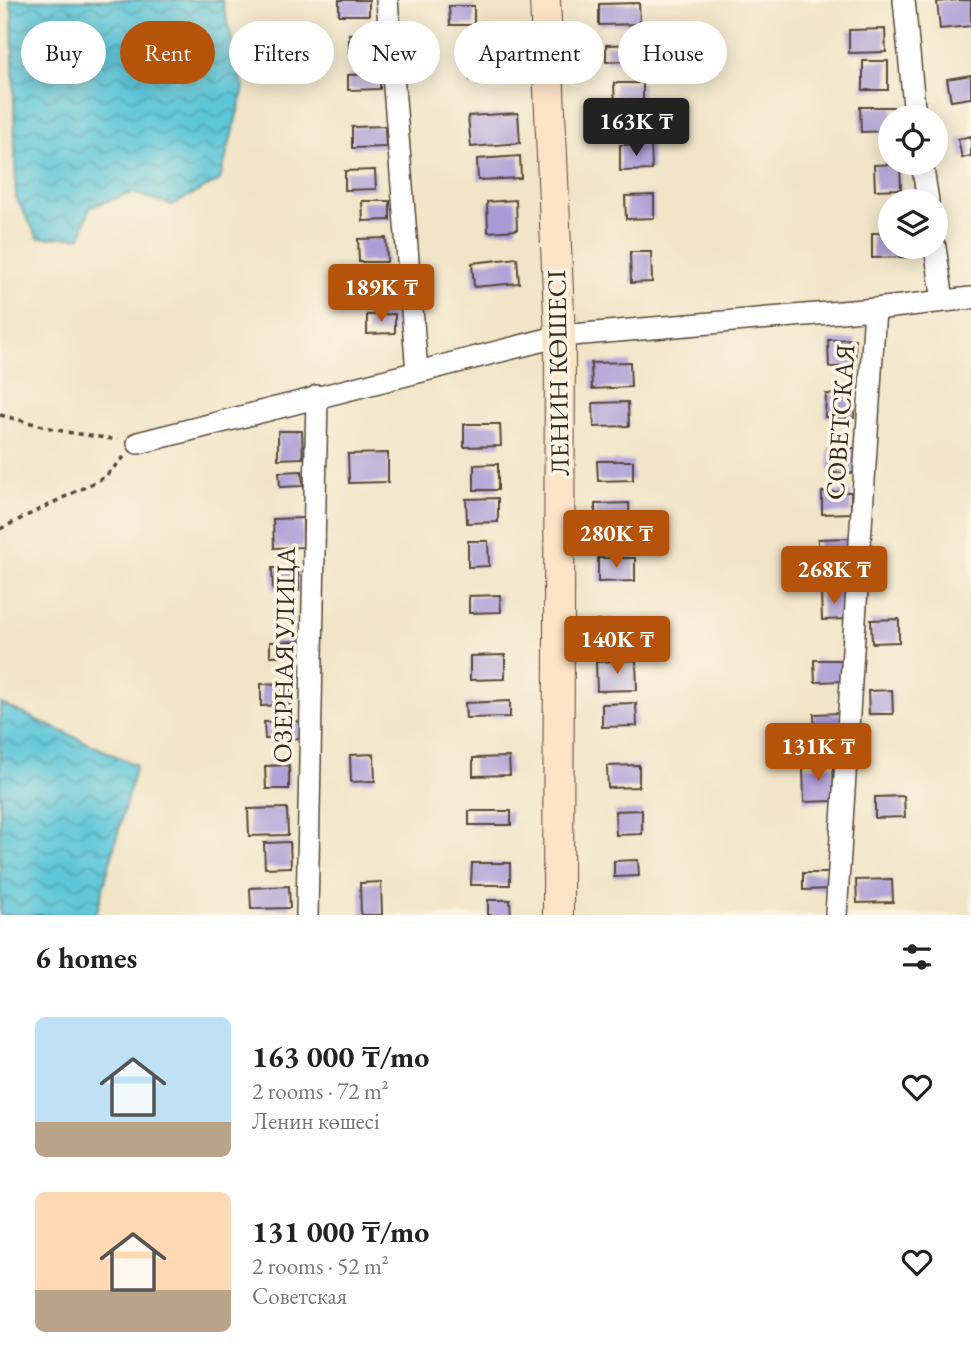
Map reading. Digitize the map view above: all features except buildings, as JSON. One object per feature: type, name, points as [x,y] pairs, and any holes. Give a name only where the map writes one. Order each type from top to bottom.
[{"type":"street","points":[[387,0],[416,372]]},
{"type":"street","name":"ЛЕНИН КӨШЕСІ","points":[[545,0],[560,336],[558,915]]},
{"type":"street","points":[[904,0],[914,105]]},
{"type":"street","points":[[937,259],[943,300]]},
{"type":"street","points":[[138,443],[560,336],[875,309],[971,298]]},
{"type":"street","name":"СОВЕТСКАЯ","points":[[836,915],[875,309]]},
{"type":"street","name":"ОЗЕРНАЯ УЛИЦА","points":[[307,915],[317,396]]},
{"type":"path","points":[[0,415],[66,432],[138,443]]},
{"type":"path","points":[[0,529],[105,477],[138,443]]},
{"type":"water","points":[[9,0],[222,0],[229,28],[229,84],[243,84],[244,88],[220,180],[172,205],[132,193],[90,207],[81,237],[38,238],[16,198],[12,11]]},
{"type":"water","points":[[0,703],[136,765],[96,915],[0,915]]}]
